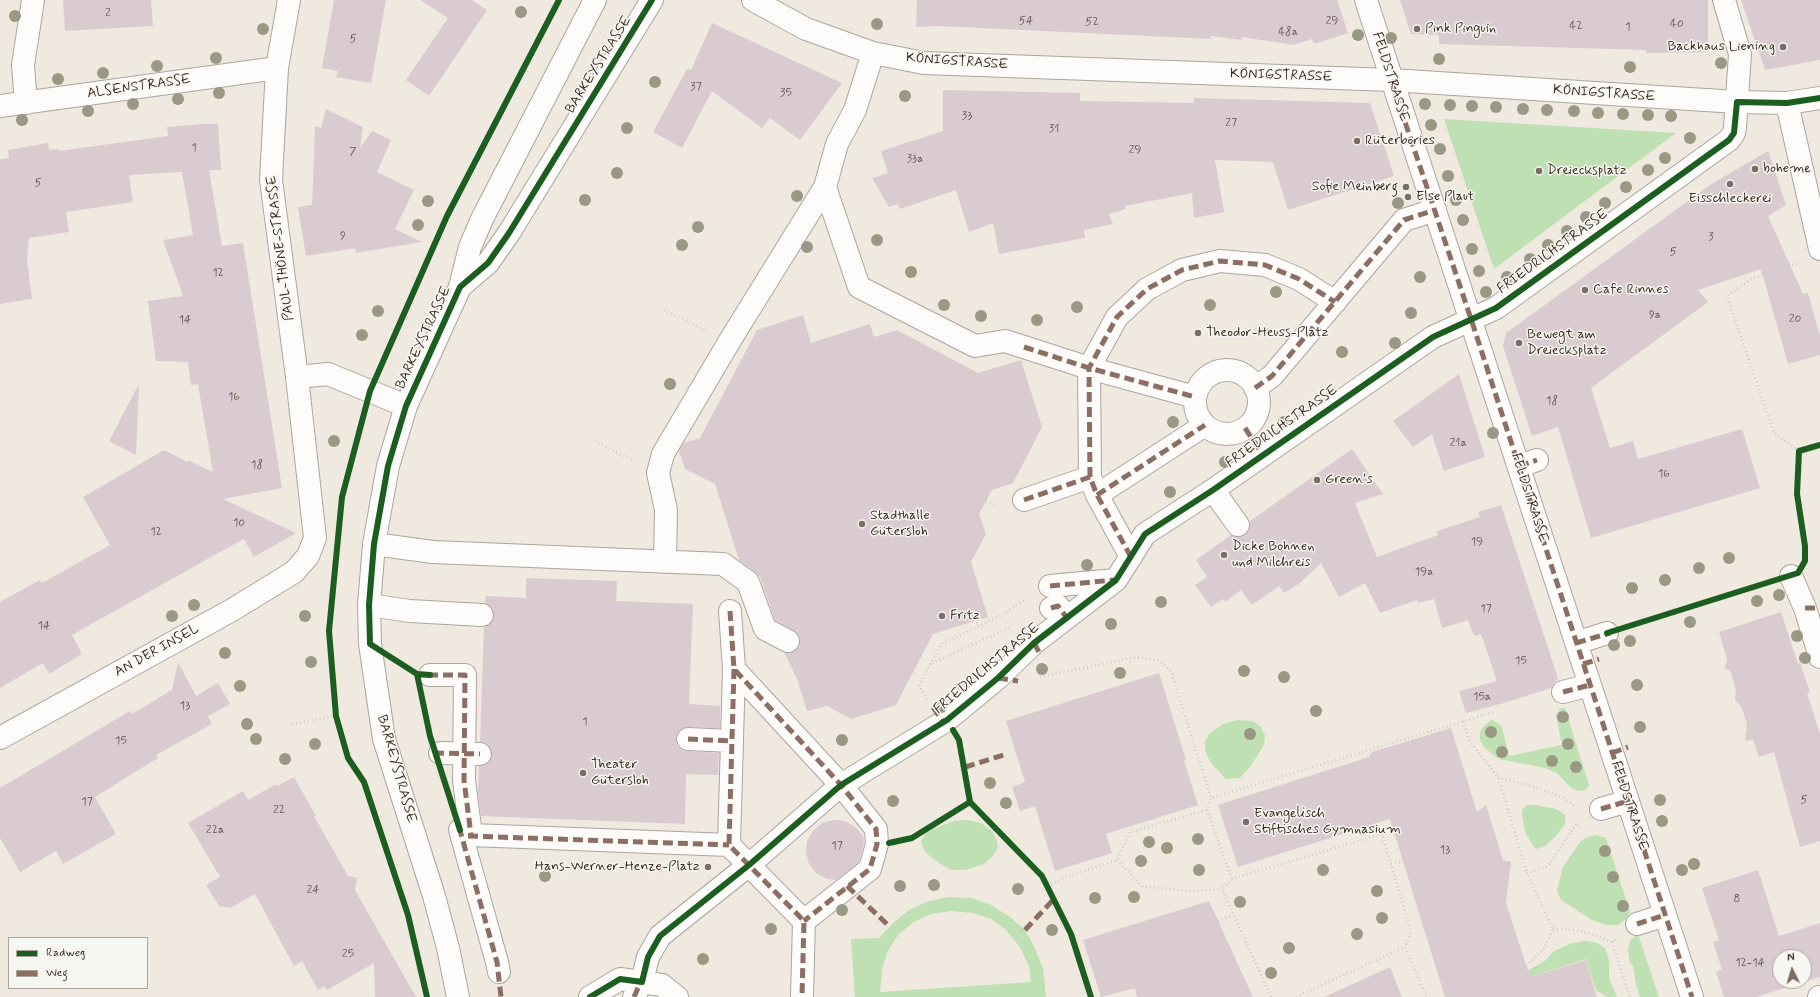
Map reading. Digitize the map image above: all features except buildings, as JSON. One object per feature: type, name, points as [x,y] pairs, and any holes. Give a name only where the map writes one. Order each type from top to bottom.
[{"type":"street","points":[[26,103],[23,65],[33,0]]},
{"type":"street","name":"PAUL-THÖNE-STRASSE","points":[[289,0],[277,68],[271,180],[297,377],[315,538],[308,556]]},
{"type":"street","name":"BARKEYSTRASSE","points":[[458,997],[448,948],[434,896],[384,739],[371,651],[369,605],[374,544],[388,466],[406,406],[460,287],[470,247],[482,219],[596,0]]},
{"type":"street","name":"BARKEYSTRASSE","points":[[460,287],[488,264],[509,233],[652,0]]},
{"type":"street","name":"KÖNIGSTRASSE","points":[[753,0],[806,29],[873,53],[924,63],[1391,80],[1737,102],[1787,103],[1820,98]]},
{"type":"street","name":"FELDSTRASSE","points":[[1366,0],[1391,80],[1471,319],[1528,463],[1576,643],[1591,661],[1590,685],[1620,750],[1628,802],[1692,997]]},
{"type":"street","name":"FRIEDRICHSTRASSE","points":[[638,989],[648,957],[660,936],[749,865],[841,785],[940,715],[1008,680],[1037,648],[1059,614],[1116,580],[1145,534],[1213,490],[1433,337],[1496,308],[1729,140],[1734,133],[1735,127],[1740,54],[1724,0]]},
{"type":"street","points":[[665,562],[666,510],[658,473],[663,454],[729,342],[825,187],[837,144],[855,110],[873,53]]},
{"type":"street","name":"ALSENSTRASSE","points":[[0,106],[277,68]]},
{"type":"street","points":[[1787,103],[1820,250]]},
{"type":"street","points":[[825,187],[859,287],[975,346],[1005,341],[1089,368],[1196,397]]},
{"type":"street","points":[[1255,388],[1272,376],[1404,220],[1435,210]]},
{"type":"street","points":[[1130,557],[1094,486],[1089,368],[1117,317],[1147,289],[1182,270],[1220,261],[1265,265],[1299,278],[1335,302]]},
{"type":"street","points":[[1226,370],[1237,372],[1247,377],[1255,388],[1259,404],[1256,414],[1245,428],[1234,433],[1214,431],[1205,425],[1199,417],[1196,408],[1196,397],[1199,386],[1206,377],[1216,372],[1226,370]]},
{"type":"street","points":[[297,377],[328,374],[406,406]]},
{"type":"street","points":[[1024,500],[1094,486],[1205,425]]},
{"type":"street","points":[[1245,428],[1263,455]]},
{"type":"street","points":[[1213,490],[1238,525]]},
{"type":"street","points":[[374,544],[426,552],[723,564],[748,582],[765,629],[788,641]]},
{"type":"street","name":"AN DER INSEL","points":[[0,738],[232,610],[294,572],[308,556]]},
{"type":"street","points":[[1791,576],[1805,608],[1820,657]]},
{"type":"street","points":[[1050,586],[1116,580]]},
{"type":"street","points":[[369,605],[410,611],[482,615]]},
{"type":"street","points":[[729,845],[734,669],[730,612]]},
{"type":"street","points":[[1576,643],[1607,633]]},
{"type":"street","points":[[734,669],[841,785],[876,829],[883,843],[870,869],[850,889],[804,921]]},
{"type":"street","points":[[430,675],[465,675],[472,754],[464,780],[465,834],[497,962],[498,972]]},
{"type":"street","points":[[1563,692],[1590,685]]},
{"type":"street","points":[[688,739],[732,741]]},
{"type":"street","points":[[440,753],[472,754]]},
{"type":"street","points":[[1592,811],[1628,802]]},
{"type":"street","points":[[465,834],[729,845],[804,921],[802,997]]},
{"type":"street","points":[[1637,924],[1665,915]]},
{"type":"street","points":[[590,997],[620,979],[638,989],[662,985],[677,997]]},
{"type":"path","points":[[1798,264],[1753,278],[1727,296],[1774,432],[1800,451]]},
{"type":"path","points":[[664,310],[729,342]]},
{"type":"path","points":[[595,441],[658,473]]},
{"type":"path","points":[[986,502],[1004,507]]},
{"type":"path","points":[[940,715],[919,686],[941,644],[1002,615],[1025,600]]},
{"type":"path","points":[[965,612],[974,617],[978,626]]},
{"type":"path","points":[[932,663],[1059,614]]},
{"type":"path","points":[[1008,680],[1136,657],[1158,660],[1171,671],[1211,798],[1207,810],[1232,879]]},
{"type":"path","points":[[1211,798],[1463,720],[1494,712]]},
{"type":"path","points":[[292,724],[336,716]]},
{"type":"path","points":[[1463,720],[1470,742],[1498,777],[1528,873],[1553,928],[1544,949],[1526,966],[1496,976]]},
{"type":"path","points":[[1498,777],[1532,786],[1592,811],[1548,866],[1528,873]]},
{"type":"path","points":[[1048,887],[1065,877],[1117,860],[1130,832],[1207,810]]},
{"type":"path","points":[[1117,860],[1142,886],[1190,891],[1222,889],[1232,879],[1382,834],[1411,931],[1405,947],[1426,996]]},
{"type":"path","points":[[1391,864],[1403,861]]},
{"type":"path","points":[[1222,889],[1271,997]]},
{"type":"path","points":[[1218,921],[1233,915]]},
{"type":"path","points":[[1612,942],[1637,924]]},
{"type":"path","points":[[1553,928],[1589,933],[1612,942]]},
{"type":"path","points":[[1612,942],[1630,997]]},
{"type":"path","points":[[1296,997],[1405,947]]},
{"type":"green space","points":[[1444,119],[1676,133],[1494,269]]},
{"type":"green space","points":[[1560,708],[1565,708],[1589,785],[1586,790],[1579,791],[1571,788],[1557,773],[1545,768],[1499,759],[1485,748],[1480,740],[1482,728],[1492,719],[1502,727],[1509,756],[1562,745],[1556,715]]},
{"type":"green space","points":[[1237,720],[1252,721],[1260,726],[1265,735],[1264,745],[1250,767],[1240,778],[1226,779],[1210,762],[1205,750],[1205,741],[1210,733],[1223,724]]},
{"type":"green space","points":[[1527,805],[1536,805],[1556,809],[1565,815],[1565,824],[1556,836],[1545,846],[1537,849],[1534,847],[1525,832],[1522,810]]},
{"type":"green space","points":[[968,820],[981,823],[993,832],[997,841],[998,847],[993,856],[984,864],[965,870],[951,870],[925,852],[921,842],[925,834],[933,829],[954,821]]},
{"type":"green space","points":[[1596,835],[1606,838],[1630,912],[1626,919],[1618,925],[1606,925],[1592,920],[1561,900],[1557,890],[1563,867],[1580,842],[1587,837]]},
{"type":"green space","points":[[948,897],[972,898],[989,904],[1010,917],[1025,930],[1035,948],[1043,968],[1046,997],[855,997],[851,939],[879,938],[893,923],[909,910],[926,902]],"holes":[[[951,911],[973,913],[991,919],[1005,929],[1020,947],[1029,966],[1031,982],[880,992],[882,968],[888,951],[898,935],[914,922],[931,914]]]},
{"type":"green space","points":[[1638,934],[1659,997],[1640,997],[1628,950],[1630,940]]},
{"type":"green space","points":[[1586,941],[1597,943],[1605,948],[1609,961],[1609,978],[1617,997],[1607,997],[1596,990],[1586,959],[1501,986],[1546,960],[1554,951],[1572,943]]},
{"type":"marked path","points":[[1391,80],[1471,319],[1692,997]]},
{"type":"marked path","points":[[1255,388],[1272,376],[1404,220],[1435,210]]},
{"type":"marked path","points":[[1131,557],[1097,495],[1090,477],[1089,368],[1117,317],[1147,289],[1182,270],[1220,261],[1265,265],[1299,279],[1335,302]]},
{"type":"marked path","points":[[1024,347],[1089,368],[1195,397]]},
{"type":"marked path","points":[[1097,495],[1205,425]]},
{"type":"marked path","points":[[1245,428],[1263,455]]},
{"type":"marked path","points":[[1519,466],[1537,460]]},
{"type":"marked path","points":[[1024,500],[1090,477]]},
{"type":"marked path","points":[[1050,586],[1114,580]]},
{"type":"marked path","points":[[1051,608],[1058,606],[1067,618]]},
{"type":"marked path","points":[[1805,608],[1820,608]]},
{"type":"marked path","points":[[730,611],[734,669],[841,785],[876,829],[877,844],[870,869],[804,921]]},
{"type":"marked path","points":[[1576,643],[1610,633]]},
{"type":"marked path","points":[[1034,643],[1039,652]]},
{"type":"marked path","points":[[1583,664],[1599,659]]},
{"type":"marked path","points":[[734,669],[729,845],[804,921],[802,997]]},
{"type":"marked path","points":[[428,675],[465,675],[464,780],[471,835]]},
{"type":"marked path","points":[[998,678],[1018,681]]},
{"type":"marked path","points":[[1563,692],[1590,685]]},
{"type":"marked path","points":[[933,707],[943,722]]},
{"type":"marked path","points":[[688,739],[732,741]]},
{"type":"marked path","points":[[1612,753],[1628,747]]},
{"type":"marked path","points":[[434,753],[480,754]]},
{"type":"marked path","points":[[965,767],[1007,754]]},
{"type":"marked path","points":[[1601,809],[1628,801]]},
{"type":"marked path","points":[[459,827],[497,962],[501,997]]},
{"type":"marked path","points":[[468,836],[729,845]]},
{"type":"marked path","points":[[847,886],[890,927]]},
{"type":"marked path","points":[[1025,930],[1054,899]]},
{"type":"marked path","points":[[1637,924],[1665,915]]},
{"type":"marked path","points":[[634,997],[642,979]]},
{"type":"cycle path","points":[[427,997],[408,915],[364,782],[348,758],[336,716],[329,631],[342,497],[370,391],[447,216],[559,0]]},
{"type":"cycle path","points":[[430,675],[417,674],[370,644],[369,605],[374,544],[388,466],[406,406],[460,287],[488,263],[509,233],[652,0]]},
{"type":"cycle path","points":[[590,997],[620,979],[642,982],[648,957],[660,936],[749,865],[841,785],[947,720],[998,678],[1034,643],[1116,580],[1145,534],[1213,490],[1433,337],[1496,308],[1729,140],[1734,133],[1737,102],[1787,103],[1820,98]]},
{"type":"cycle path","points":[[1607,633],[1798,573],[1805,561],[1805,546],[1797,494],[1799,451],[1820,445]]},
{"type":"cycle path","points":[[417,674],[430,736],[460,830]]},
{"type":"cycle path","points":[[953,730],[959,740],[970,802],[1042,876],[1071,934],[1091,997]]},
{"type":"cycle path","points":[[889,843],[912,838],[970,802]]},
{"type":"place","name":"Pink Pinguin","points":[[1417,29]]},
{"type":"place","name":"Backhaus Liening","points":[[1783,47]]},
{"type":"place","name":"Rüterbories","points":[[1357,141]]},
{"type":"place","name":"boheme","points":[[1755,169]]},
{"type":"place","name":"Dreiecksplatz","points":[[1539,171]]},
{"type":"place","name":"Eisschleckerei","points":[[1730,184]]},
{"type":"place","name":"Sofie Meinberg","points":[[1406,187]]},
{"type":"place","name":"Else Plaut","points":[[1408,197]]},
{"type":"place","name":"Cafe Rinnes","points":[[1585,290]]},
{"type":"place","name":"Theodor-Heuss-Platz","points":[[1198,333]]},
{"type":"place","name":"Bewegt am Dreiecksplatz","points":[[1519,343]]},
{"type":"place","name":"Green's","points":[[1317,480]]},
{"type":"place","name":"Stadthalle Gütersloh","points":[[862,524]]},
{"type":"place","name":"Dicke Bohnen und Milchreis","points":[[1224,555]]},
{"type":"place","name":"Fritz","points":[[942,616]]},
{"type":"place","name":"Theater Gütersloh","points":[[583,773]]},
{"type":"place","name":"Evangelisch Stiftisches Gymnasium","points":[[1246,822]]},
{"type":"place","name":"Hans-Werner-Henze-Platz","points":[[708,867]]}]
